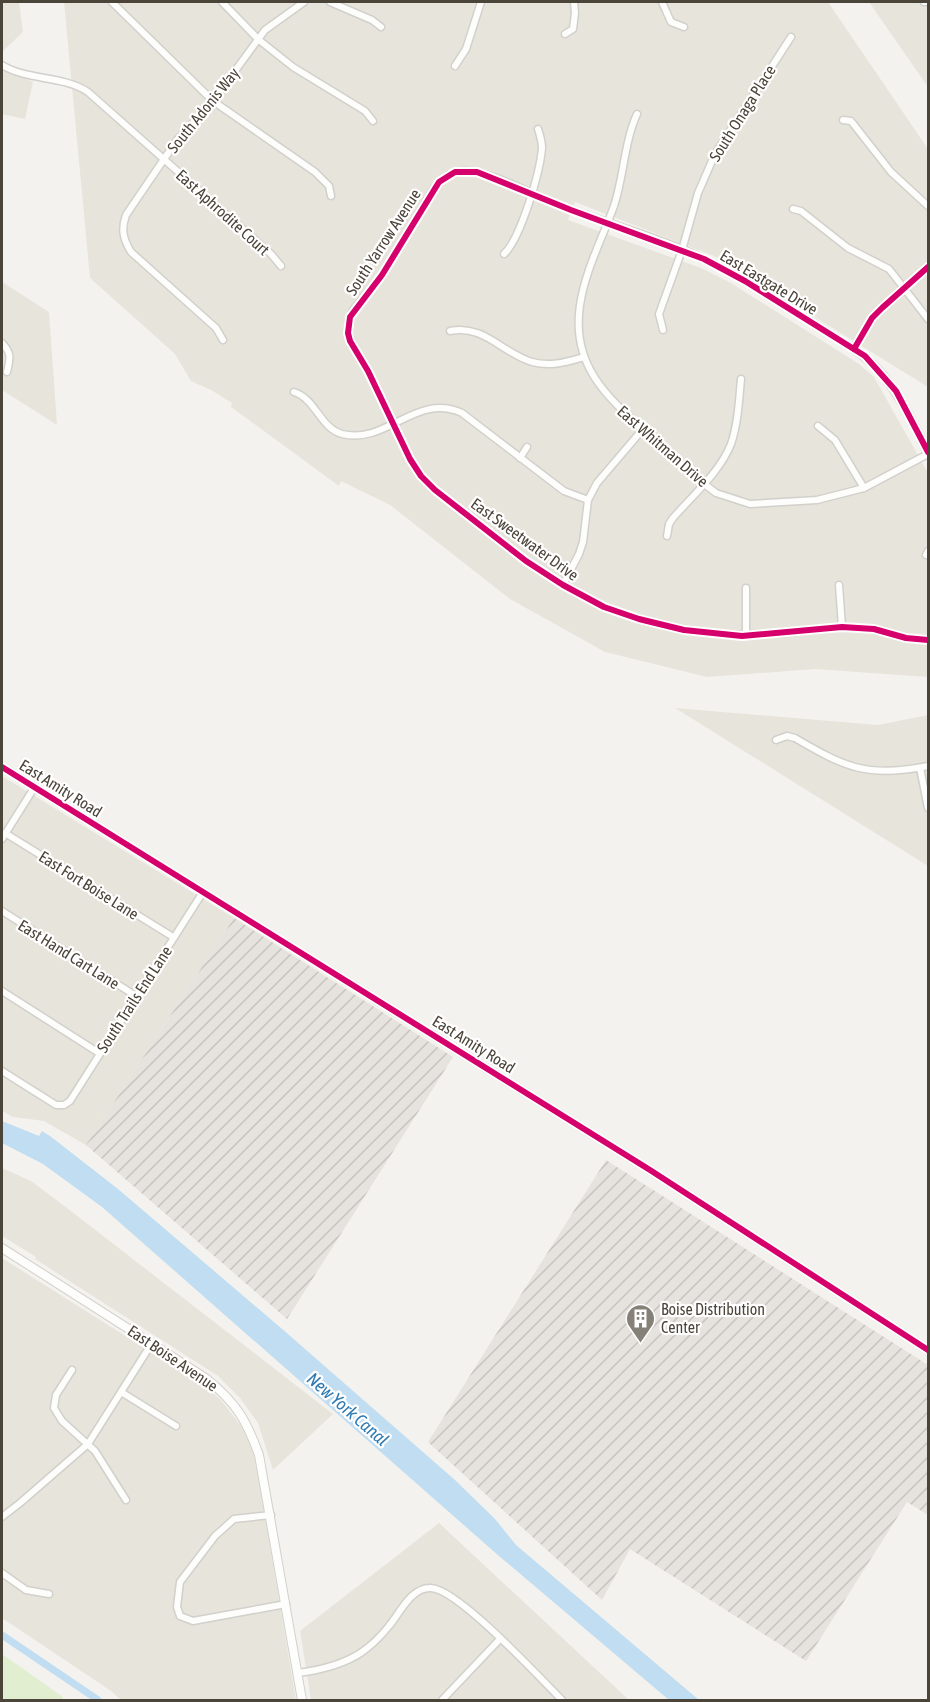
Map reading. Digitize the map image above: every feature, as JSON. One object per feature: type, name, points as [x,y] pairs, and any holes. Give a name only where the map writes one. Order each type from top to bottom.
[{"type":"street","points":[[112,2],[213,101],[315,172],[328,186],[331,196]]},
{"type":"street","points":[[222,2],[259,40],[293,67],[365,111],[373,121]]},
{"type":"street","name":"South Adonis Way","points":[[223,340],[216,328],[131,252],[123,234],[123,224],[126,215],[177,140],[213,101],[265,30],[303,2]]},
{"type":"street","points":[[330,2],[372,20],[381,27]]},
{"type":"street","points":[[455,66],[466,50],[481,2]]},
{"type":"street","points":[[565,34],[573,29],[574,2]]},
{"type":"street","points":[[662,2],[671,22],[684,27]]},
{"type":"street","name":"South Onaga Place","points":[[663,330],[659,314],[682,250],[698,193],[715,154],[791,37]]},
{"type":"street","name":"East Aphrodite Court","points":[[2,65],[18,72],[78,85],[88,92],[271,254],[281,266]]},
{"type":"street","name":"East Whitman Drive","points":[[637,114],[631,129],[619,190],[584,285],[580,307],[578,332],[584,357],[607,396],[716,493],[750,504],[818,500],[864,488],[928,453]]},
{"type":"street","points":[[843,120],[851,121],[891,172],[928,206]]},
{"type":"street","points":[[504,254],[512,246],[531,194],[542,149],[538,129]]},
{"type":"street","name":"East Eastgate Drive","points":[[445,177],[455,172],[477,172],[682,250],[745,280],[865,356],[896,391],[928,453]]},
{"type":"street","name":"South Yarrow Avenue","points":[[348,325],[353,310],[382,274],[434,189],[445,177]]},
{"type":"street","points":[[793,209],[801,211],[835,239],[889,269],[928,319]]},
{"type":"street","points":[[854,349],[872,318],[928,267]]},
{"type":"street","name":"East Sweetwater Drive","points":[[348,325],[350,340],[368,371],[410,459],[421,476],[435,490],[526,561],[563,585],[604,607],[639,620],[684,630],[746,635],[842,627],[874,629],[906,638],[928,640]]},
{"type":"street","points":[[450,331],[465,328],[473,330],[515,355],[531,361],[559,364],[584,357]]},
{"type":"street","points":[[2,343],[11,356],[7,372]]},
{"type":"street","points":[[667,536],[669,524],[673,518],[704,483],[730,445],[741,379]]},
{"type":"street","points":[[294,392],[305,396],[328,426],[342,434],[362,436],[426,408],[450,408],[462,413],[564,491],[588,500]]},
{"type":"street","points":[[818,426],[835,440],[864,488]]},
{"type":"street","points":[[563,585],[583,542],[588,500],[597,483],[643,429]]},
{"type":"street","points":[[520,458],[527,447]]},
{"type":"street","points":[[839,585],[842,627]]},
{"type":"street","points":[[746,588],[746,635]]},
{"type":"street","points":[[776,740],[787,736],[795,738],[836,761],[861,769],[887,772],[928,766]]},
{"type":"street","name":"East Amity Road","points":[[2,767],[651,1170],[928,1350]]},
{"type":"street","points":[[920,768],[928,808]]},
{"type":"street","points":[[3,836],[34,788]]},
{"type":"street","name":"East Fort Boise Lane","points":[[3,836],[173,938]]},
{"type":"street","name":"South Trails End Lane","points":[[2,1071],[56,1104],[64,1105],[70,1101],[203,892]]},
{"type":"street","name":"East Hand Cart Lane","points":[[2,911],[136,996]]},
{"type":"street","points":[[2,991],[99,1053]]},
{"type":"street","name":"East Boise Avenue","points":[[2,1248],[207,1379],[235,1405],[249,1428],[259,1455],[302,1701]]},
{"type":"street","points":[[2,1517],[88,1444],[153,1343]]},
{"type":"street","points":[[72,1370],[56,1395],[54,1408],[62,1421],[95,1451],[126,1500]]},
{"type":"street","points":[[121,1392],[176,1426]]},
{"type":"street","points":[[271,1515],[234,1519],[215,1536],[180,1582],[177,1607],[180,1616],[193,1621],[286,1604]]},
{"type":"street","points":[[2,1573],[26,1590],[49,1594]]},
{"type":"street","points":[[297,1673],[329,1668],[363,1651],[377,1640],[417,1592],[430,1587],[440,1590],[465,1605],[562,1701]]},
{"type":"street","points":[[442,1701],[500,1639]]},
{"type":"shaded area","points":[[2,2],[19,2],[23,32],[2,52]]},
{"type":"shaded area","points":[[64,2],[828,2],[928,149],[928,387],[719,258],[575,202],[568,220],[701,268],[731,283],[859,364],[874,377],[928,473],[928,677],[815,669],[707,677],[605,652],[510,599],[390,505],[341,481],[339,486],[231,407],[232,403],[191,381],[175,354],[90,278]]},
{"type":"shaded area","points":[[869,2],[928,2],[928,87]]},
{"type":"shaded area","points":[[2,68],[33,82],[25,119],[2,114]]},
{"type":"shaded area","points":[[2,282],[49,312],[57,425],[2,390]]},
{"type":"shaded area","points":[[675,708],[878,725],[928,715],[928,866]]},
{"type":"shaded area","points":[[2,776],[234,918],[86,1145],[44,1121],[13,1117],[2,1111]]},
{"type":"shaded area","points":[[234,918],[453,1057],[287,1319],[86,1145]]},
{"type":"shaded area","points":[[606,1160],[928,1365],[928,1515],[907,1502],[806,1661],[630,1549],[602,1600],[428,1442]]},
{"type":"shaded area","points":[[2,1168],[31,1181],[333,1414],[273,1470],[258,1423],[240,1398],[218,1376],[2,1236]]},
{"type":"shaded area","points":[[2,1258],[203,1385],[221,1400],[245,1431],[257,1470],[296,1700],[121,1700],[2,1618]]},
{"type":"shaded area","points":[[439,1523],[629,1700],[311,1700],[300,1631]]},
{"type":"green space","points":[[2,1654],[63,1697],[61,1700],[2,1700]]},
{"type":"water","name":"New York Canal","points":[[2,1121],[39,1136],[42,1131],[118,1189],[455,1480],[495,1519],[516,1545],[699,1700],[669,1700],[499,1556],[102,1207],[43,1164],[2,1143]]},
{"type":"waterway","points":[[2,1635],[98,1700]]},
{"type":"cycle path","points":[[928,452],[896,391],[865,356],[745,281],[704,259],[571,210],[477,172],[455,172],[439,182],[382,275],[350,317],[348,333],[350,341],[368,371],[410,459],[421,476],[435,490],[526,561],[563,585],[604,607],[639,619],[684,630],[742,636],[842,627],[874,629],[906,638],[928,640]]},
{"type":"cycle path","points":[[854,349],[872,318],[928,267]]},
{"type":"cycle path","points":[[2,767],[650,1170],[928,1350]]},
{"type":"place","name":"Boise Distribution Center","points":[[640,1344]]}]
